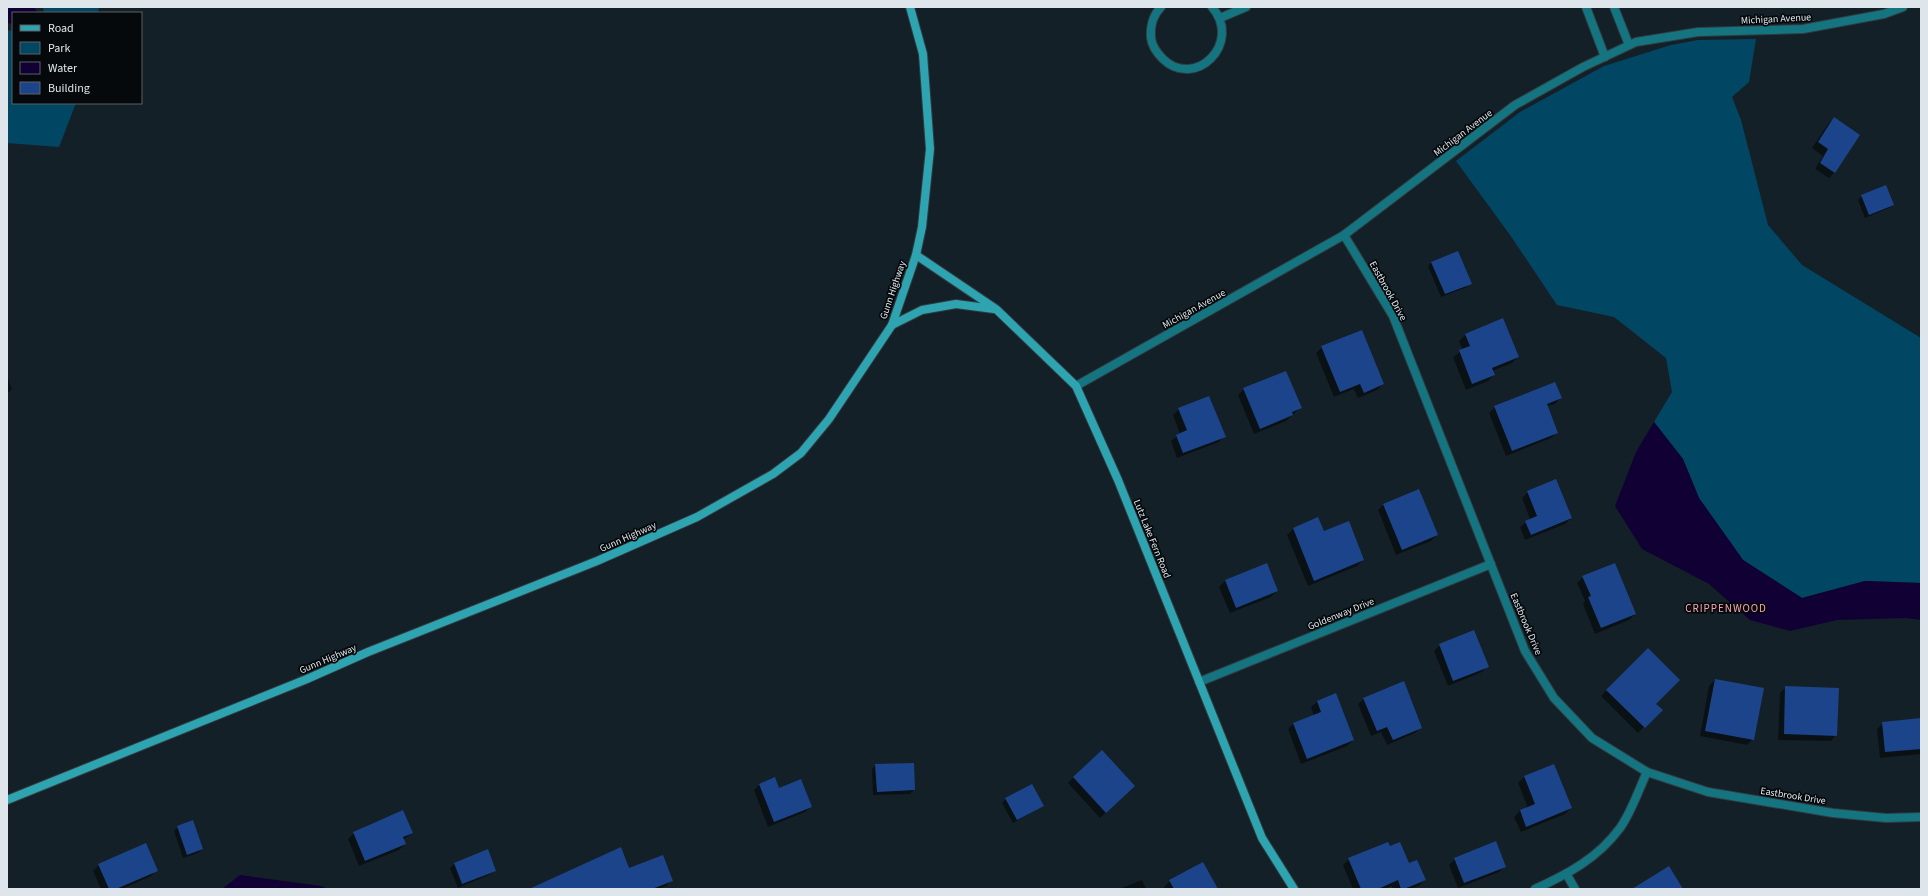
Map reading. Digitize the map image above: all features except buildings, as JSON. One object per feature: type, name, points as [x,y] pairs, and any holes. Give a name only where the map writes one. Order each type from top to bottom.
[{"type":"main road","name":"Gunn Highway","points":[[7,800],[307,679],[368,652],[597,562],[697,517],[773,474],[801,453],[829,419],[892,326],[916,255],[922,227],[930,149],[923,54],[910,7]]},
{"type":"main road","name":"Lutz Lake Fern Road","points":[[916,255],[996,310],[1076,386],[1118,480],[1262,838],[1294,889]]},
{"type":"main road","points":[[892,326],[922,310],[956,304],[996,310]]},
{"type":"street","points":[[1161,7],[1153,19],[1150,31],[1152,43],[1157,54],[1166,62],[1176,67],[1188,69],[1199,67],[1213,56],[1222,41],[1223,29],[1220,18],[1212,7]]},
{"type":"street","points":[[1220,18],[1246,7]]},
{"type":"street","points":[[1586,7],[1605,56]]},
{"type":"street","points":[[1614,7],[1629,45]]},
{"type":"street","name":"Michigan Avenue","points":[[1076,386],[1344,236],[1515,105],[1605,56],[1629,45],[1636,42],[1698,32],[1803,29],[1884,14],[1903,7]]},
{"type":"street","name":"Eastbrook Drive","points":[[1344,236],[1393,316],[1525,651],[1554,698],[1592,738],[1647,772],[1708,792],[1833,813],[1886,818],[1921,817]]},
{"type":"street","name":"Goldenway Drive","points":[[1198,682],[1491,564]]},
{"type":"street","points":[[1535,889],[1567,875],[1595,854],[1620,827],[1647,772]]},
{"type":"street","points":[[1567,875],[1575,889]]},
{"type":"green space","points":[[43,7],[99,7],[98,12],[44,12]]},
{"type":"green space","points":[[7,30],[12,31],[12,104],[76,104],[59,147],[7,143]]},
{"type":"green space","points":[[1756,39],[1749,82],[1732,97],[1741,120],[1768,225],[1802,265],[1921,338],[1921,583],[1865,581],[1802,598],[1743,560],[1699,498],[1683,459],[1654,422],[1672,392],[1666,358],[1614,317],[1557,305],[1510,235],[1456,161],[1520,112],[1604,66],[1671,45],[1698,40]]},
{"type":"water","points":[[7,7],[34,7],[37,12],[12,12],[12,24],[7,23]]},
{"type":"water","points":[[1654,422],[1683,459],[1699,498],[1743,560],[1802,598],[1865,581],[1921,583],[1921,620],[1906,618],[1837,620],[1790,631],[1750,620],[1709,584],[1642,549],[1615,506],[1636,452]]},
{"type":"water","points":[[240,875],[321,886],[328,889],[222,889]]},
{"type":"district","name":"CRIPPENWOOD","points":[[1726,608]]}]
